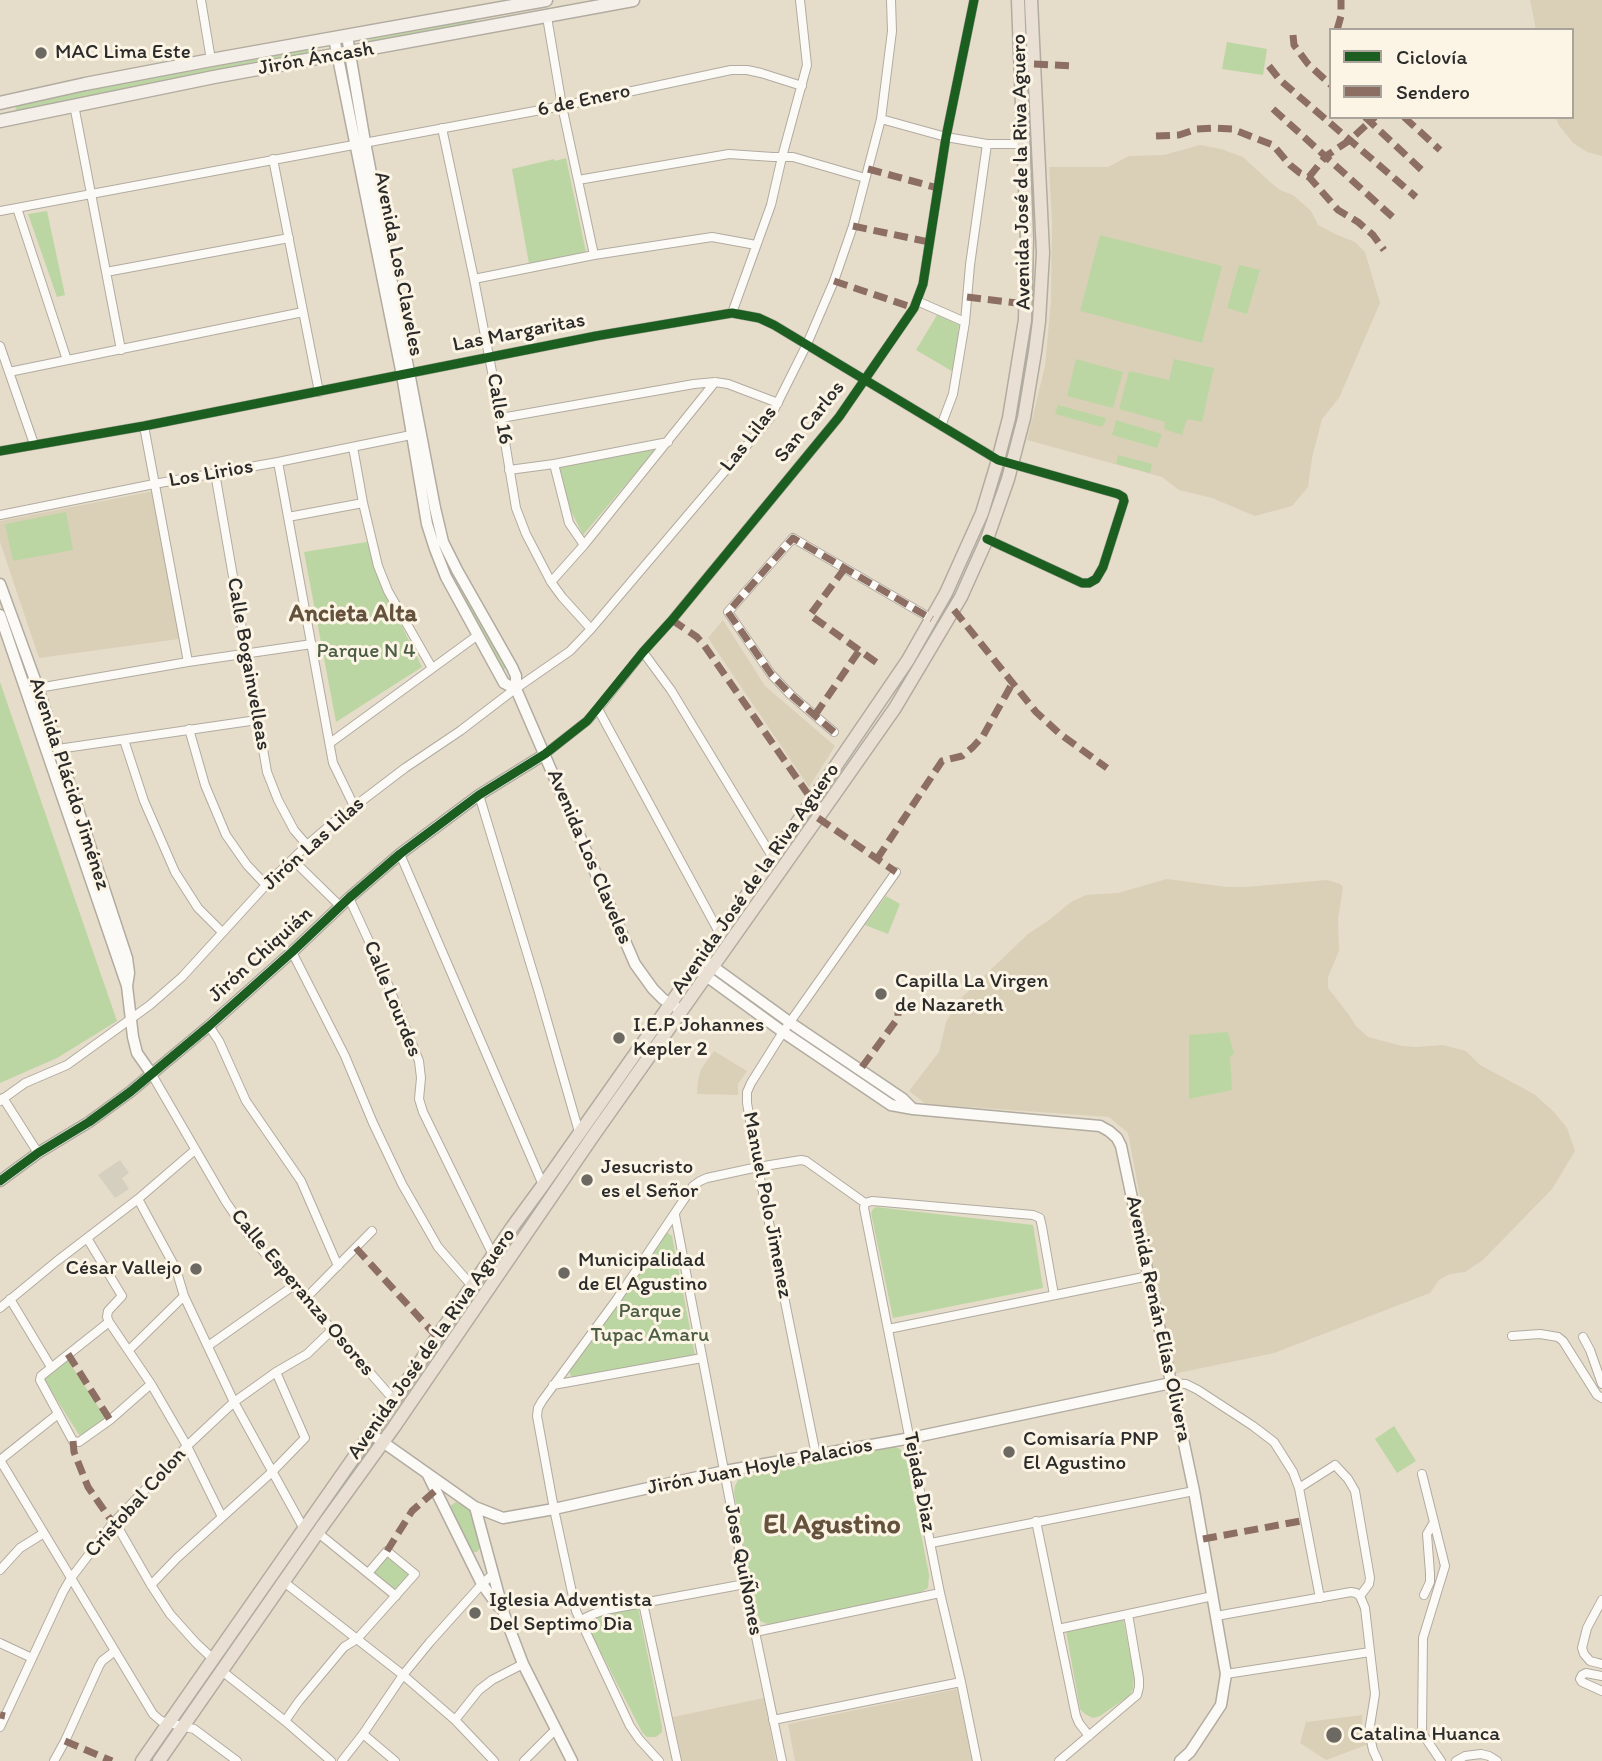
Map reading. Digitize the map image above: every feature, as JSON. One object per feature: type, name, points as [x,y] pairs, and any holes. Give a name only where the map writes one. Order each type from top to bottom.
[{"type":"main road","name":"Jirón Áncash","points":[[1,113],[85,84],[496,5],[546,0]]},
{"type":"main road","name":"Jirón Áncash","points":[[1,113],[74,105],[633,0]]},
{"type":"main road","name":"Avenida José de la Riva Aguero","points":[[704,968],[720,934],[749,904],[773,858],[908,660],[948,590],[982,513],[1009,418],[1020,355],[1025,304],[1027,239],[1018,0]]},
{"type":"main road","name":"Avenida José de la Riva Aguero","points":[[159,1761],[317,1532],[383,1443],[676,1007],[749,904],[818,818],[909,684],[958,603],[987,539],[1012,464],[1030,387],[1040,304],[1042,219],[1031,0]]},
{"type":"main road","points":[[1025,304],[1040,304]]},
{"type":"main road","name":"Avenida José de la Riva Aguero","points":[[142,1761],[579,1132],[676,1007]]},
{"type":"street","points":[[201,0],[211,60]]},
{"type":"street","points":[[732,313],[772,205],[807,65],[800,0]]},
{"type":"street","name":"Las Lilas","points":[[516,689],[570,651],[591,629],[770,418],[807,344],[853,226],[881,119],[892,31],[891,0]]},
{"type":"street","name":"San Carlos","points":[[545,754],[587,721],[672,620],[839,417],[914,308],[923,284],[946,137],[974,0]]},
{"type":"street","points":[[547,17],[562,106],[594,255]]},
{"type":"street","name":"Avenida Los Claveles","points":[[340,37],[417,434],[443,542],[512,667],[516,676],[516,689],[635,964],[653,989],[676,1007]]},
{"type":"street","name":"6 de Enero","points":[[0,211],[562,106],[731,70],[761,73],[802,86]]},
{"type":"street","points":[[74,105],[121,350]]},
{"type":"street","points":[[881,119],[946,137],[986,144],[1024,145]]},
{"type":"street","name":"Calle 16","points":[[442,128],[474,279],[516,508],[551,582],[591,629]]},
{"type":"street","points":[[941,426],[954,394],[986,144]]},
{"type":"street","points":[[578,180],[729,153],[793,157],[865,178]]},
{"type":"street","points":[[273,159],[319,392]]},
{"type":"street","points":[[17,208],[67,360]]},
{"type":"street","points":[[474,279],[594,255],[712,237],[757,245]]},
{"type":"street","points":[[106,272],[289,239]]},
{"type":"street","points":[[917,301],[965,321]]},
{"type":"street","points":[[9,372],[303,312]]},
{"type":"street","name":"Las Margaritas","points":[[0,451],[144,426],[609,334],[732,313],[759,318],[774,325],[998,460],[1124,497],[1103,567],[1096,579],[1089,583],[1082,583],[987,539]]},
{"type":"street","points":[[0,346],[34,444]]},
{"type":"street","points":[[501,418],[715,382],[728,384],[778,403]]},
{"type":"street","points":[[551,582],[715,382]]},
{"type":"street","points":[[144,426],[188,663]]},
{"type":"street","name":"Avenida Los Claveles","points":[[417,434],[428,524],[435,549],[446,577],[504,683],[516,689]]},
{"type":"street","name":"Los Lirios","points":[[0,515],[417,434]]},
{"type":"street","points":[[509,470],[668,442]]},
{"type":"street","points":[[354,447],[363,503],[378,566],[388,591],[432,668]]},
{"type":"street","points":[[278,462],[333,763],[354,806]]},
{"type":"street","points":[[554,464],[569,523],[584,544]]},
{"type":"street","name":"Calle Bogainvelleas","points":[[215,473],[267,772],[294,830],[307,845]]},
{"type":"street","points":[[288,517],[363,503]]},
{"type":"street","points":[[834,732],[771,674],[728,612],[793,538],[932,618]]},
{"type":"street","name":"Avenida Plácido Jiménez","points":[[0,584],[38,688],[127,958],[127,986]]},
{"type":"street","name":"Avenida Plácido Jiménez","points":[[0,615],[127,986],[137,1054],[152,1073]]},
{"type":"street","points":[[330,743],[478,635]]},
{"type":"street","points":[[26,692],[312,644]]},
{"type":"street","points":[[643,652],[671,690],[773,858]]},
{"type":"street","name":"Jirón Las Lilas","points":[[2,1100],[26,1083],[67,1065],[131,1019],[182,977],[266,885],[307,845],[354,806],[516,689]]},
{"type":"street","points":[[598,709],[720,934]]},
{"type":"street","points":[[58,749],[257,720]]},
{"type":"street","points":[[189,729],[205,785],[226,835],[247,865],[266,885]]},
{"type":"street","points":[[124,740],[144,801],[175,872],[198,908],[222,932]]},
{"type":"street","name":"Jirón Chiquián","points":[[0,1181],[130,1092],[209,1026],[400,854],[479,795],[545,754]]},
{"type":"street","points":[[479,795],[579,1132]]},
{"type":"street","points":[[400,854],[543,1185]]},
{"type":"street","name":"Calle Lourdes","points":[[293,860],[344,902],[380,965],[419,1062],[419,1099],[422,1112],[493,1255]]},
{"type":"street","name":"Manuel Polo Jimenez","points":[[816,1455],[758,1167],[747,1092],[786,1028],[896,872]]},
{"type":"street","points":[[292,952],[345,1056],[402,1184],[438,1247],[472,1286]]},
{"type":"street","name":"Avenida Renán Elías Olivera","points":[[704,968],[786,1028],[856,1074],[891,1105],[913,1110],[1100,1126],[1109,1131],[1121,1146],[1194,1491],[1226,1674],[1221,1705],[1190,1752]]},
{"type":"street","points":[[209,1026],[219,1041],[246,1101],[302,1181],[338,1266]]},
{"type":"street","name":"Calle Esperanza Osores","points":[[152,1073],[226,1202],[248,1234],[394,1400]]},
{"type":"street","points":[[2,1100],[38,1153]]},
{"type":"street","points":[[0,1308],[138,1199],[195,1150]]},
{"type":"street","points":[[659,1761],[630,1726],[579,1621],[537,1416],[538,1408],[553,1385],[617,1299],[693,1186],[700,1181],[795,1160],[806,1161],[866,1203],[872,1201],[956,1207],[1033,1215],[1040,1218],[1054,1295]]},
{"type":"street","points":[[138,1199],[176,1269],[184,1296],[234,1402],[304,1529]]},
{"type":"street","name":"Tejada Diaz","points":[[866,1203],[864,1209],[940,1592],[977,1761]]},
{"type":"street","name":"Jose QuiÑones","points":[[675,1214],[745,1584],[782,1761]]},
{"type":"street","points":[[305,1299],[372,1231]]},
{"type":"street","points":[[87,1238],[122,1296],[108,1311],[109,1322],[151,1384],[187,1446],[222,1517]]},
{"type":"street","points":[[888,1329],[1149,1276]]},
{"type":"street","points":[[208,1346],[293,1286]]},
{"type":"street","points":[[129,1350],[184,1296]]},
{"type":"street","points":[[10,1299],[51,1367]]},
{"type":"street","points":[[109,1322],[41,1376],[40,1380],[73,1441],[79,1442],[110,1420],[151,1384]]},
{"type":"street","name":"Cristobal Colon","points":[[0,1727],[63,1592],[113,1522],[234,1402],[307,1354],[333,1329]]},
{"type":"street","points":[[1512,1336],[1540,1334],[1558,1337],[1597,1395],[1602,1398]]},
{"type":"street","points":[[1583,1337],[1602,1384]]},
{"type":"street","points":[[553,1385],[702,1359]]},
{"type":"street","points":[[150,1585],[305,1438],[276,1372]]},
{"type":"street","points":[[1171,1384],[1186,1384],[1198,1390],[1274,1442],[1293,1472],[1299,1488],[1320,1598]]},
{"type":"street","name":"Jirón Juan Hoyle Palacios","points":[[370,1433],[475,1507],[503,1518],[725,1471],[911,1438],[1171,1384]]},
{"type":"street","points":[[58,1414],[0,1460],[153,1714],[168,1724],[194,1729],[237,1761]]},
{"type":"street","points":[[1299,1488],[1335,1465],[1355,1491],[1370,1578],[1360,1596]]},
{"type":"street","points":[[0,1479],[8,1472]]},
{"type":"street","points":[[427,1474],[482,1584],[504,1614]]},
{"type":"street","points":[[1422,1474],[1444,1566],[1423,1638],[1422,1733],[1441,1761]]},
{"type":"street","points":[[931,1543],[1194,1491]]},
{"type":"street","points":[[475,1507],[492,1575],[523,1664],[572,1761]]},
{"type":"street","points":[[1036,1521],[1076,1716],[1089,1735]]},
{"type":"street","points":[[113,1522],[170,1614],[213,1659]]},
{"type":"street","points":[[1424,1595],[1430,1582],[1427,1535],[1434,1522]]},
{"type":"street","points":[[317,1532],[396,1596]]},
{"type":"street","points":[[0,1570],[20,1548],[44,1533]]},
{"type":"street","points":[[467,1555],[479,1556],[486,1550]]},
{"type":"street","points":[[285,1721],[344,1647],[357,1639],[415,1574],[387,1551],[369,1572]]},
{"type":"street","points":[[1430,1568],[1444,1566]]},
{"type":"street","points":[[342,1761],[402,1675],[492,1575]]},
{"type":"street","points":[[284,1582],[455,1720],[494,1761]]},
{"type":"street","points":[[579,1621],[605,1610],[745,1584]]},
{"type":"street","points":[[755,1632],[940,1592]]},
{"type":"street","points":[[1216,1616],[1350,1592],[1360,1596],[1365,1608],[1375,1694],[1369,1732],[1378,1761]]},
{"type":"street","points":[[1058,1629],[1213,1596]]},
{"type":"street","points":[[1602,1600],[1587,1628],[1582,1648],[1590,1661],[1602,1664]]},
{"type":"street","points":[[643,1603],[677,1761]]},
{"type":"street","points":[[1059,1761],[1133,1699],[1139,1690],[1128,1614]]},
{"type":"street","points":[[0,1643],[32,1658]]},
{"type":"street","points":[[54,1761],[99,1666],[114,1651]]},
{"type":"street","points":[[1226,1674],[1370,1652]]},
{"type":"street","points":[[455,1720],[479,1690],[523,1664]]},
{"type":"street","points":[[222,1671],[331,1761]]},
{"type":"street","points":[[1602,1676],[1586,1673],[1580,1679],[1602,1691]]},
{"type":"street","points":[[773,1720],[961,1682]]},
{"type":"street","points":[[524,1761],[556,1729]]},
{"type":"street","points":[[363,1734],[395,1761]]},
{"type":"street","points":[[1180,1761],[1190,1752],[1198,1761]]},
{"type":"street","points":[[1456,1761],[1465,1756],[1481,1754],[1497,1761]]},
{"type":"shaded area","points":[[1530,0],[1602,0],[1602,156],[1587,152],[1573,143],[1557,119],[1574,119],[1574,28],[1536,28]]},
{"type":"shaded area","points":[[1200,145],[1243,157],[1280,190],[1293,195],[1311,211],[1318,225],[1355,242],[1365,252],[1380,303],[1339,398],[1322,419],[1308,487],[1292,506],[1255,516],[1212,498],[1179,490],[1162,477],[1027,440],[1045,366],[1051,300],[1052,222],[1049,167],[1108,167],[1129,156],[1164,155]]},
{"type":"shaded area","points":[[154,491],[179,639],[39,658],[0,542],[0,521]]},
{"type":"shaded area","points":[[723,620],[765,686],[835,746],[809,787],[708,638]]},
{"type":"shaded area","points":[[1167,879],[1227,887],[1327,880],[1340,884],[1343,887],[1338,919],[1339,951],[1328,977],[1328,988],[1356,1026],[1368,1037],[1402,1046],[1443,1045],[1466,1051],[1480,1065],[1534,1094],[1554,1112],[1567,1128],[1575,1151],[1552,1189],[1483,1260],[1465,1272],[1450,1274],[1439,1280],[1430,1293],[1274,1353],[1173,1374],[1128,1133],[1109,1117],[926,1104],[909,1091],[939,1052],[946,1022],[959,1000],[1028,934],[1071,902],[1086,895],[1118,893]]},
{"type":"shaded area","points":[[714,1051],[747,1071],[738,1084],[738,1095],[697,1094],[701,1069]]},
{"type":"shaded area","points":[[120,1160],[129,1173],[122,1178],[129,1189],[115,1198],[98,1175]]},
{"type":"shaded area","points":[[957,1689],[972,1761],[795,1761],[788,1724]]},
{"type":"shaded area","points":[[764,1698],[776,1761],[682,1761],[673,1717]]},
{"type":"shaded area","name":"Catalina Huanca","points":[[1362,1715],[1362,1727],[1369,1744],[1326,1760],[1300,1743],[1306,1722]]},
{"type":"green space","points":[[475,20],[478,25],[357,45],[371,39]]},
{"type":"green space","points":[[1227,42],[1267,49],[1263,75],[1222,69]]},
{"type":"green space","points":[[317,48],[320,55],[16,112],[15,103]]},
{"type":"green space","points":[[566,158],[586,252],[529,264],[512,169]]},
{"type":"green space","points":[[47,211],[65,295],[57,297],[28,214]]},
{"type":"green space","points":[[1100,235],[1222,266],[1202,343],[1080,311]]},
{"type":"green space","points":[[1239,265],[1260,270],[1247,314],[1227,308]]},
{"type":"green space","points":[[937,315],[959,325],[955,373],[916,350]]},
{"type":"green space","points":[[1076,359],[1123,372],[1113,408],[1067,396]]},
{"type":"green space","points":[[1174,359],[1214,368],[1202,422],[1187,419],[1182,435],[1164,429],[1165,422],[1119,409],[1129,371],[1169,380]]},
{"type":"green space","points":[[1058,405],[1106,418],[1104,425],[1102,427],[1055,414]]},
{"type":"green space","points":[[1116,420],[1162,434],[1157,448],[1112,435]]},
{"type":"green space","points":[[418,441],[431,504],[463,588],[506,668],[503,670],[445,563],[431,525]]},
{"type":"green space","points":[[652,447],[654,451],[583,535],[570,509],[560,464]]},
{"type":"green space","points":[[1118,455],[1152,464],[1150,473],[1116,464]]},
{"type":"green space","points":[[66,512],[73,550],[13,561],[5,524]]},
{"type":"green space","name":"Parque N 4","points":[[367,542],[380,582],[422,667],[336,722],[304,552]]},
{"type":"green space","points":[[0,682],[117,1021],[57,1058],[0,1083]]},
{"type":"green space","points":[[886,896],[900,904],[888,934],[865,925]]},
{"type":"green space","points":[[1228,1032],[1234,1054],[1230,1056],[1232,1090],[1189,1099],[1189,1035]]},
{"type":"green space","points":[[876,1207],[1033,1225],[1043,1288],[893,1318],[871,1213]]},
{"type":"green space","name":"Parque Tupac Amaru","points":[[668,1233],[672,1236],[695,1355],[572,1378],[569,1371]]},
{"type":"green space","points":[[67,1359],[107,1420],[86,1437],[80,1436],[44,1380],[44,1376]]},
{"type":"green space","points":[[1394,1426],[1416,1461],[1397,1473],[1375,1439]]},
{"type":"green space","points":[[895,1447],[906,1457],[929,1575],[928,1588],[918,1594],[774,1624],[760,1621],[734,1493],[738,1480]]},
{"type":"green space","points":[[456,1502],[470,1509],[480,1548],[477,1552],[471,1552],[450,1506]]},
{"type":"green space","points":[[388,1556],[411,1575],[397,1591],[373,1572]]},
{"type":"green space","points":[[638,1607],[662,1726],[662,1732],[656,1737],[647,1737],[642,1732],[590,1631],[590,1624],[596,1615]]},
{"type":"green space","points":[[1123,1618],[1134,1676],[1133,1689],[1129,1696],[1093,1718],[1080,1709],[1066,1631]]},
{"type":"marked path","points":[[1338,28],[1341,0]]},
{"type":"marked path","points":[[1293,35],[1294,45],[1308,64],[1329,83]]},
{"type":"marked path","points":[[1034,64],[1075,66]]},
{"type":"marked path","points":[[1269,66],[1280,80],[1416,197]]},
{"type":"marked path","points":[[1273,109],[1397,221]]},
{"type":"marked path","points":[[1367,119],[1426,174]]},
{"type":"marked path","points":[[1309,177],[1326,156],[1350,140],[1373,119]]},
{"type":"marked path","points":[[1406,119],[1440,150]]},
{"type":"marked path","points":[[1156,136],[1179,135],[1197,129],[1232,129],[1273,145],[1290,165],[1309,177],[1338,210],[1373,235],[1384,250]]},
{"type":"marked path","points":[[868,169],[938,188]]},
{"type":"marked path","points":[[853,226],[929,242]]},
{"type":"marked path","points":[[834,281],[914,308]]},
{"type":"marked path","points":[[967,297],[1025,304]]},
{"type":"marked path","points":[[834,732],[771,674],[728,612],[793,538],[932,619]]},
{"type":"marked path","points":[[845,568],[810,615],[880,665]]},
{"type":"marked path","points":[[954,610],[1036,712],[1060,734],[1107,768]]},
{"type":"marked path","points":[[672,620],[704,645],[812,800]]},
{"type":"marked path","points":[[815,715],[859,651]]},
{"type":"marked path","points":[[877,859],[942,761],[962,756],[983,736],[1013,682]]},
{"type":"marked path","points":[[818,818],[896,872]]},
{"type":"marked path","points":[[862,1067],[898,1018],[898,1002]]},
{"type":"marked path","points":[[356,1248],[437,1337]]},
{"type":"marked path","points":[[68,1354],[110,1420]]},
{"type":"marked path","points":[[73,1441],[74,1452],[88,1487],[113,1523]]},
{"type":"marked path","points":[[387,1551],[412,1511],[435,1491]]},
{"type":"marked path","points":[[1203,1539],[1306,1520]]},
{"type":"marked path","points":[[0,1715],[5,1716]]},
{"type":"marked path","points":[[65,1741],[112,1761]]},
{"type":"cycle path","points":[[0,1181],[130,1092],[209,1026],[400,854],[479,795],[545,754],[587,721],[672,620],[839,417],[914,308],[923,284],[946,137],[974,0]]},
{"type":"cycle path","points":[[0,451],[144,426],[596,336],[732,313],[759,318],[774,325],[998,460],[1123,497],[1103,567],[1096,579],[1089,583],[1082,583],[987,539]]},
{"type":"place","name":"MAC Lima Este","points":[[41,53]]},
{"type":"place","name":"Capilla La Virgen de Nazareth","points":[[881,994]]},
{"type":"place","name":"I.E.P Johannes Kepler 2","points":[[619,1038]]},
{"type":"place","name":"Jesucristo es el Señor","points":[[587,1180]]},
{"type":"place","name":"César Vallejo","points":[[196,1269]]},
{"type":"place","name":"Municipalidad de El Agustino","points":[[564,1273]]},
{"type":"place","name":"Comisaría PNP El Agustino","points":[[1009,1452]]},
{"type":"place","name":"Iglesia Adventista Del Septimo Dia","points":[[475,1613]]},
{"type":"place","name":"Catalina Huanca","points":[[1334,1735]]},
{"type":"district","name":"Ancieta Alta","points":[[353,615]]},
{"type":"district","name":"El Agustino","points":[[832,1526]]}]
